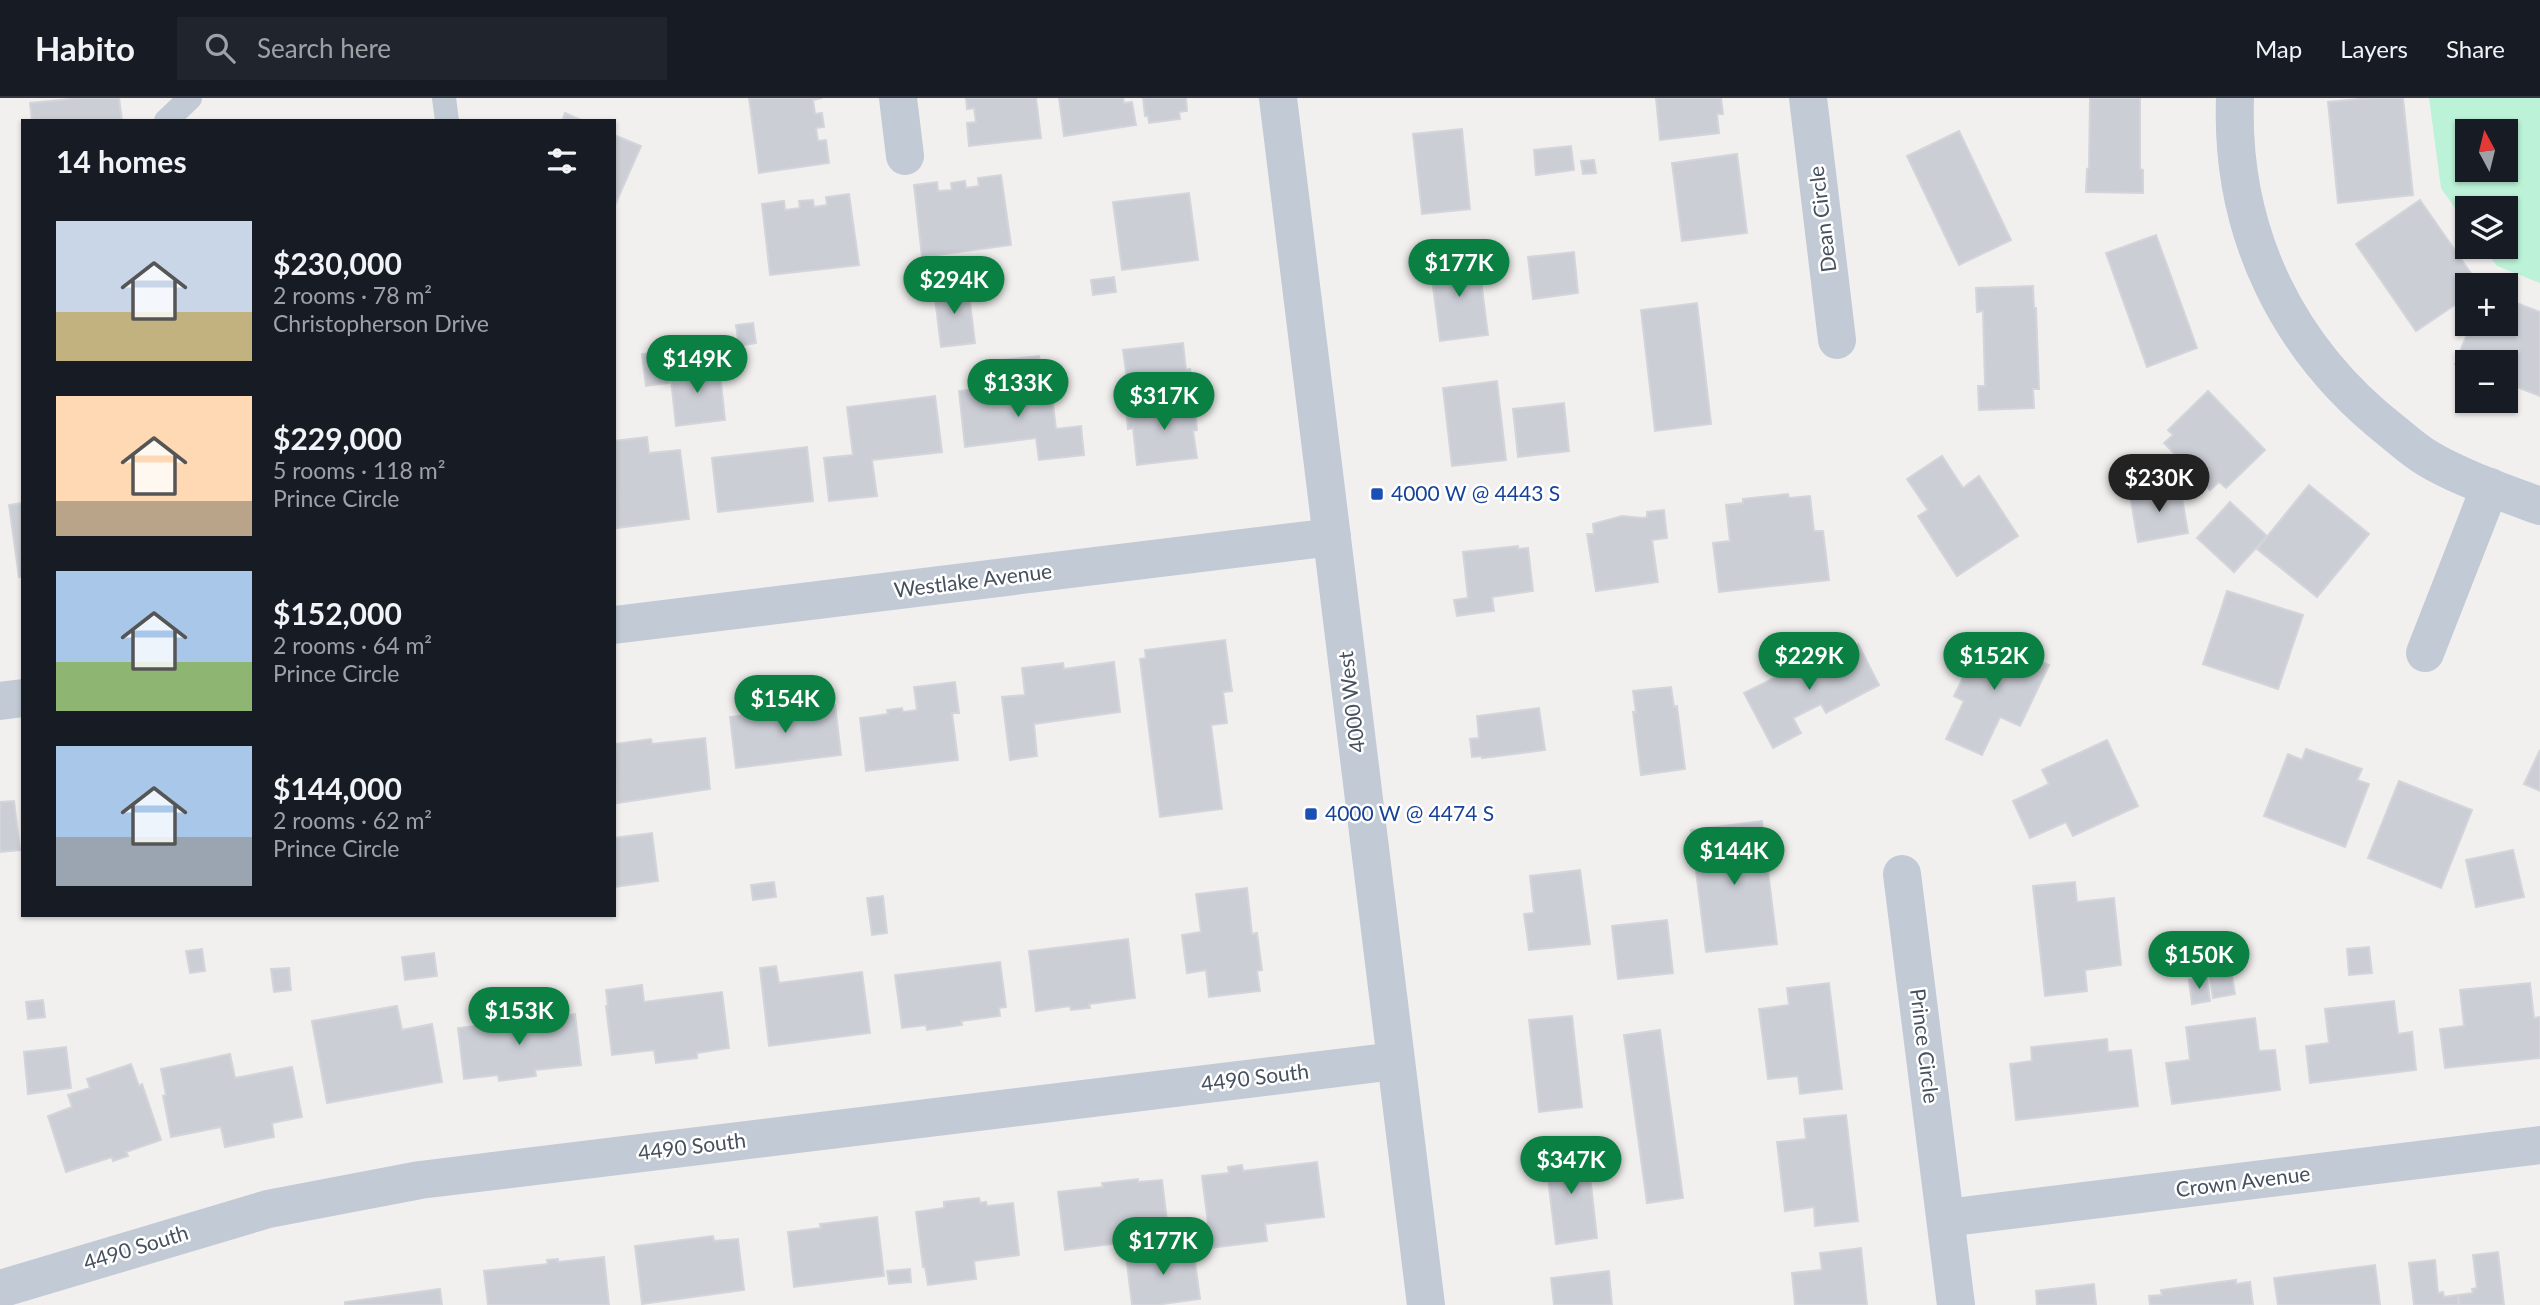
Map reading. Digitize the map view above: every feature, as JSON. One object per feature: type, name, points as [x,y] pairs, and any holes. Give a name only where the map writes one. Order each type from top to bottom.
[{"type":"street","points":[[898,98],[905,156]]},
{"type":"street","name":"4000 West","points":[[1278,98],[1426,1305]]},
{"type":"street","name":"Dean Circle","points":[[1808,98],[1837,340]]},
{"type":"street","points":[[2235,98],[2236,150],[2243,195],[2254,237],[2274,287],[2305,342],[2343,389],[2427,458],[2540,506]]},
{"type":"street","points":[[2425,653],[2490,487]]},
{"type":"street","name":"Westlake Avenue","points":[[616,625],[1332,537]]},
{"type":"street","points":[[0,701],[21,698]]},
{"type":"street","name":"Prince Circle","points":[[1902,874],[1956,1305]]},
{"type":"street","name":"4490 South","points":[[0,1289],[268,1209],[420,1180],[1395,1061]]},
{"type":"street","name":"Crown Avenue","points":[[1946,1218],[2540,1145]]},
{"type":"lane","points":[[168,119],[190,98]]},
{"type":"lane","points":[[443,98],[447,119]]},
{"type":"green space","points":[[2429,98],[2540,98],[2540,283],[2497,266],[2492,259],[2518,259],[2518,196],[2455,196],[2455,208],[2441,188]]},
{"type":"building","points":[[81,98],[119,98],[122,119],[32,119],[30,103]]},
{"type":"building","points":[[749,98],[822,98],[813,100],[815,114],[822,113],[824,127],[816,128],[818,141],[826,140],[829,163],[759,173]]},
{"type":"building","points":[[966,98],[1036,98],[1041,138],[969,146],[967,123],[976,122],[974,108],[967,109]]},
{"type":"building","points":[[1059,98],[1123,98],[1124,103],[1132,102],[1136,125],[1064,136]]},
{"type":"building","points":[[1143,98],[1186,98],[1187,111],[1179,112],[1180,119],[1149,123],[1148,116],[1145,116]]},
{"type":"building","points":[[1656,98],[1721,98],[1723,114],[1717,114],[1719,133],[1660,140]]},
{"type":"building","points":[[2090,98],[2140,98],[2140,169],[2143,170],[2143,193],[2086,192]]},
{"type":"building","points":[[2403,98],[2413,195],[2338,203],[2328,102]]},
{"type":"building","points":[[565,113],[578,119],[563,119]]},
{"type":"building","points":[[1462,129],[1470,209],[1422,214],[1413,134]]},
{"type":"building","points":[[1959,131],[2011,240],[1959,265],[1907,156]]},
{"type":"building","points":[[616,136],[641,146],[616,202]]},
{"type":"building","points":[[1571,146],[1574,170],[1536,175],[1534,150]]},
{"type":"building","points":[[1737,154],[1747,233],[1682,241],[1672,163]]},
{"type":"building","points":[[1594,160],[1596,173],[1583,174],[1581,161]]},
{"type":"building","points":[[1001,175],[1011,245],[922,257],[914,185],[937,182],[938,191],[952,190],[951,183],[965,181],[966,188],[979,186],[978,178]]},
{"type":"building","points":[[1189,193],[1198,260],[1122,270],[1113,202]]},
{"type":"building","points":[[849,194],[859,265],[770,275],[762,204],[784,201],[785,210],[800,208],[799,201],[813,200],[814,207],[827,205],[826,197]]},
{"type":"building","points":[[2420,200],[2455,250],[2455,259],[2461,259],[2471,273],[2455,273],[2455,305],[2416,331],[2356,244]]},
{"type":"building","points":[[2156,235],[2197,348],[2147,367],[2106,253]]},
{"type":"building","points":[[1574,252],[1578,293],[1533,299],[1528,257]]},
{"type":"building","points":[[1478,257],[1488,335],[1440,341],[1430,263]]},
{"type":"building","points":[[1114,277],[1116,292],[1093,295],[1091,280]]},
{"type":"building","points":[[968,286],[975,343],[941,347],[934,290]]},
{"type":"building","points":[[2033,286],[2039,389],[2033,389],[2034,408],[1979,410],[1978,386],[1985,386],[1983,311],[1977,312],[1976,288]]},
{"type":"building","points":[[1697,303],[1711,424],[1655,431],[1641,310]]},
{"type":"building","points":[[2518,304],[2540,312],[2540,396],[2518,388],[2518,350],[2461,350],[2466,336],[2518,336]]},
{"type":"building","points":[[753,323],[756,343],[739,346],[736,325]]},
{"type":"building","points":[[1183,343],[1186,370],[1190,369],[1194,400],[1126,408],[1123,387],[1128,387],[1123,350]]},
{"type":"building","points":[[665,351],[669,383],[646,386],[642,354]]},
{"type":"building","points":[[1039,356],[1042,374],[1006,378],[1004,360]]},
{"type":"building","points":[[719,364],[725,420],[676,426],[670,370]]},
{"type":"building","points":[[1050,380],[1056,429],[1081,426],[1084,455],[1039,460],[1036,438],[965,447],[959,391]]},
{"type":"building","points":[[1497,381],[1506,460],[1452,466],[1443,388]]},
{"type":"building","points":[[2208,391],[2265,450],[2226,488],[2219,482],[2210,490],[2164,443],[2173,435],[2168,430]]},
{"type":"building","points":[[935,396],[942,452],[872,460],[877,496],[829,501],[824,458],[853,455],[847,407]]},
{"type":"building","points":[[1194,400],[1197,430],[1193,431],[1197,458],[1137,465],[1133,428],[1128,429],[1126,408]]},
{"type":"building","points":[[1564,403],[1569,451],[1518,457],[1513,409]]},
{"type":"building","points":[[647,437],[649,453],[680,450],[689,519],[616,528],[616,441]]},
{"type":"building","points":[[807,447],[813,501],[718,512],[712,458]]},
{"type":"building","points":[[1942,456],[1963,488],[1979,476],[2018,536],[1957,576],[1918,516],[1928,510],[1907,479]]},
{"type":"building","points":[[2309,485],[2369,534],[2317,597],[2257,549]]},
{"type":"building","points":[[2180,486],[2188,533],[2138,542],[2130,495]]},
{"type":"building","points":[[1788,494],[1789,498],[1810,496],[1814,531],[1823,531],[1829,580],[1719,592],[1713,543],[1730,541],[1726,505],[1743,503],[1743,499]]},
{"type":"building","points":[[2230,502],[2267,536],[2234,572],[2197,538]]},
{"type":"building","points":[[21,503],[21,577],[19,577],[9,505]]},
{"type":"building","points":[[1664,510],[1667,538],[1652,540],[1658,582],[1596,591],[1587,534],[1594,534],[1593,524],[1622,516],[1643,518],[1647,517],[1647,512]]},
{"type":"building","points":[[1518,546],[1518,549],[1528,548],[1533,591],[1492,597],[1494,611],[1457,616],[1454,600],[1468,598],[1463,552]]},
{"type":"building","points":[[2227,591],[2303,615],[2278,689],[2203,664]]},
{"type":"building","points":[[1984,634],[2049,665],[2020,726],[2000,717],[1982,755],[1946,739],[1964,701],[1954,696]]},
{"type":"building","points":[[1225,640],[1232,691],[1223,692],[1227,723],[1211,725],[1222,809],[1160,817],[1140,659],[1146,658],[1145,650]]},
{"type":"building","points":[[1858,644],[1879,685],[1826,713],[1821,704],[1793,718],[1801,733],[1773,748],[1744,693],[1802,664],[1806,671]]},
{"type":"building","points":[[1114,662],[1120,712],[1034,724],[1037,756],[1010,760],[1002,697],[1025,695],[1022,668],[1063,663],[1064,669]]},
{"type":"building","points":[[955,682],[959,713],[952,713],[958,760],[866,771],[860,718],[888,714],[887,710],[917,710],[914,687]]},
{"type":"building","points":[[1671,687],[1674,707],[1677,706],[1685,769],[1641,775],[1633,691]]},
{"type":"building","points":[[793,705],[793,709],[835,705],[841,755],[736,768],[730,717],[759,713],[759,709]]},
{"type":"building","points":[[1539,708],[1545,750],[1472,757],[1470,739],[1479,738],[1477,716]]},
{"type":"building","points":[[705,738],[710,789],[617,803],[616,744],[651,739],[652,744]]},
{"type":"building","points":[[2107,740],[2138,806],[2073,836],[2066,822],[2030,838],[2013,801],[2049,784],[2042,770]]},
{"type":"building","points":[[2306,749],[2362,769],[2357,780],[2369,784],[2345,847],[2264,816],[2288,754],[2302,760]]},
{"type":"building","points":[[2540,750],[2540,791],[2524,784]]},
{"type":"building","points":[[2399,781],[2472,810],[2441,888],[2368,858]]},
{"type":"building","points":[[14,801],[20,850],[0,852],[0,802]]},
{"type":"building","points":[[1762,821],[1777,944],[1706,952],[1691,830]]},
{"type":"building","points":[[652,833],[658,881],[616,887],[616,838]]},
{"type":"building","points":[[2513,850],[2524,897],[2476,907],[2466,860]]},
{"type":"building","points":[[1580,870],[1590,944],[1529,950],[1524,914],[1534,913],[1530,876]]},
{"type":"building","points":[[774,882],[776,897],[753,900],[751,885]]},
{"type":"building","points":[[2075,882],[2077,902],[2114,898],[2121,965],[2085,970],[2087,991],[2045,996],[2033,886]]},
{"type":"building","points":[[1247,888],[1252,934],[1257,933],[1262,970],[1257,971],[1260,991],[1209,997],[1206,970],[1187,973],[1182,935],[1201,932],[1196,894]]},
{"type":"building","points":[[883,896],[887,933],[872,935],[867,898]]},
{"type":"building","points":[[1667,920],[1673,973],[1618,979],[1612,926]]},
{"type":"building","points":[[1128,939],[1135,998],[1089,1004],[1090,1008],[1071,1010],[1070,1006],[1036,1011],[1029,951]]},
{"type":"building","points":[[2369,947],[2372,973],[2349,975],[2347,949]]},
{"type":"building","points":[[202,949],[205,971],[190,973],[186,951]]},
{"type":"building","points":[[434,953],[437,976],[405,980],[402,957]]},
{"type":"building","points":[[1000,962],[1006,1007],[999,1008],[1000,1016],[961,1021],[962,1025],[927,1030],[926,1025],[902,1028],[895,975]]},
{"type":"building","points":[[776,966],[779,983],[862,972],[870,1033],[769,1046],[760,968]]},
{"type":"building","points":[[289,968],[291,990],[274,992],[271,969]]},
{"type":"building","points":[[2231,970],[2235,994],[2213,998],[2209,972]]},
{"type":"building","points":[[2207,978],[2210,1001],[2192,1004],[2189,980]]},
{"type":"building","points":[[1829,983],[1842,1089],[1800,1094],[1798,1076],[1768,1079],[1759,1009],[1789,1005],[1787,988]]},
{"type":"building","points":[[2530,983],[2534,1018],[2540,1017],[2540,1058],[2445,1068],[2440,1029],[2464,1026],[2460,990]]},
{"type":"building","points":[[642,985],[644,1002],[722,992],[729,1048],[697,1053],[697,1058],[656,1063],[654,1050],[612,1055],[606,990]]},
{"type":"building","points":[[43,1000],[45,1017],[28,1019],[26,1002]]},
{"type":"building","points":[[2394,1001],[2398,1034],[2412,1032],[2416,1070],[2310,1083],[2306,1046],[2329,1043],[2325,1009]]},
{"type":"building","points":[[397,1006],[402,1030],[432,1024],[442,1082],[327,1103],[312,1021]]},
{"type":"building","points":[[575,1014],[581,1065],[535,1070],[536,1076],[499,1081],[498,1075],[464,1079],[458,1028]]},
{"type":"building","points":[[1572,1016],[1582,1107],[1539,1112],[1529,1020]]},
{"type":"building","points":[[2255,1018],[2259,1051],[2275,1050],[2280,1090],[2172,1104],[2166,1063],[2190,1060],[2186,1027]]},
{"type":"building","points":[[1660,1030],[1683,1198],[1647,1203],[1624,1035]]},
{"type":"building","points":[[2107,1039],[2108,1052],[2131,1050],[2138,1106],[2016,1120],[2010,1064],[2032,1061],[2031,1047]]},
{"type":"building","points":[[66,1047],[71,1088],[28,1094],[24,1052]]},
{"type":"building","points":[[230,1054],[235,1078],[292,1067],[302,1117],[272,1123],[274,1137],[225,1147],[221,1127],[171,1137],[161,1069]]},
{"type":"building","points":[[131,1064],[139,1086],[142,1084],[161,1140],[126,1152],[128,1156],[113,1161],[112,1157],[66,1172],[48,1116],[72,1107],[68,1095],[90,1088],[87,1079]]},
{"type":"building","points":[[1846,1115],[1858,1221],[1815,1226],[1814,1207],[1785,1211],[1777,1142],[1806,1139],[1804,1119]]},
{"type":"building","points":[[1587,1149],[1597,1238],[1556,1244],[1545,1154]]},
{"type":"building","points":[[1317,1162],[1324,1217],[1265,1224],[1267,1241],[1211,1248],[1202,1176],[1229,1173],[1228,1167],[1242,1165],[1243,1171]]},
{"type":"building","points":[[1138,1179],[1138,1182],[1162,1180],[1169,1237],[1065,1250],[1058,1192],[1103,1187],[1102,1183]]},
{"type":"building","points":[[979,1198],[980,1203],[986,1202],[987,1206],[1013,1203],[1019,1255],[974,1261],[976,1279],[928,1285],[916,1212],[944,1208],[944,1202]]},
{"type":"building","points":[[877,1217],[884,1276],[794,1287],[788,1232],[821,1228],[820,1224]]},
{"type":"building","points":[[713,1236],[714,1241],[738,1239],[744,1290],[642,1304],[635,1246]]},
{"type":"building","points":[[1193,1247],[1200,1299],[1132,1305],[1126,1255]]},
{"type":"building","points":[[1861,1248],[1867,1305],[1795,1305],[1792,1273],[1822,1270],[1820,1253]]},
{"type":"building","points":[[2498,1252],[2504,1305],[2459,1305],[2458,1295],[2473,1293],[2472,1289],[2477,1288],[2473,1255]]},
{"type":"building","points":[[604,1257],[609,1305],[488,1305],[484,1271],[548,1264],[547,1260],[558,1259],[558,1262]]},
{"type":"building","points":[[2435,1260],[2438,1293],[2443,1292],[2444,1297],[2458,1295],[2459,1305],[2414,1305],[2409,1263]]},
{"type":"building","points":[[2375,1265],[2380,1305],[2278,1305],[2274,1278]]},
{"type":"building","points":[[910,1269],[911,1282],[889,1284],[887,1271]]},
{"type":"building","points":[[1609,1271],[1612,1305],[1554,1305],[1551,1278]]},
{"type":"building","points":[[2236,1280],[2236,1284],[2250,1282],[2253,1305],[2150,1305],[2149,1296],[2162,1295],[2161,1290]]},
{"type":"building","points":[[2094,1284],[2096,1305],[2037,1305],[2036,1291]]},
{"type":"building","points":[[440,1289],[442,1305],[345,1305],[345,1302]]},
{"type":"place","name":"4000 W @ 4443 S","points":[[1377,494]]},
{"type":"place","name":"4000 W @ 4474 S","points":[[1311,814]]}]
